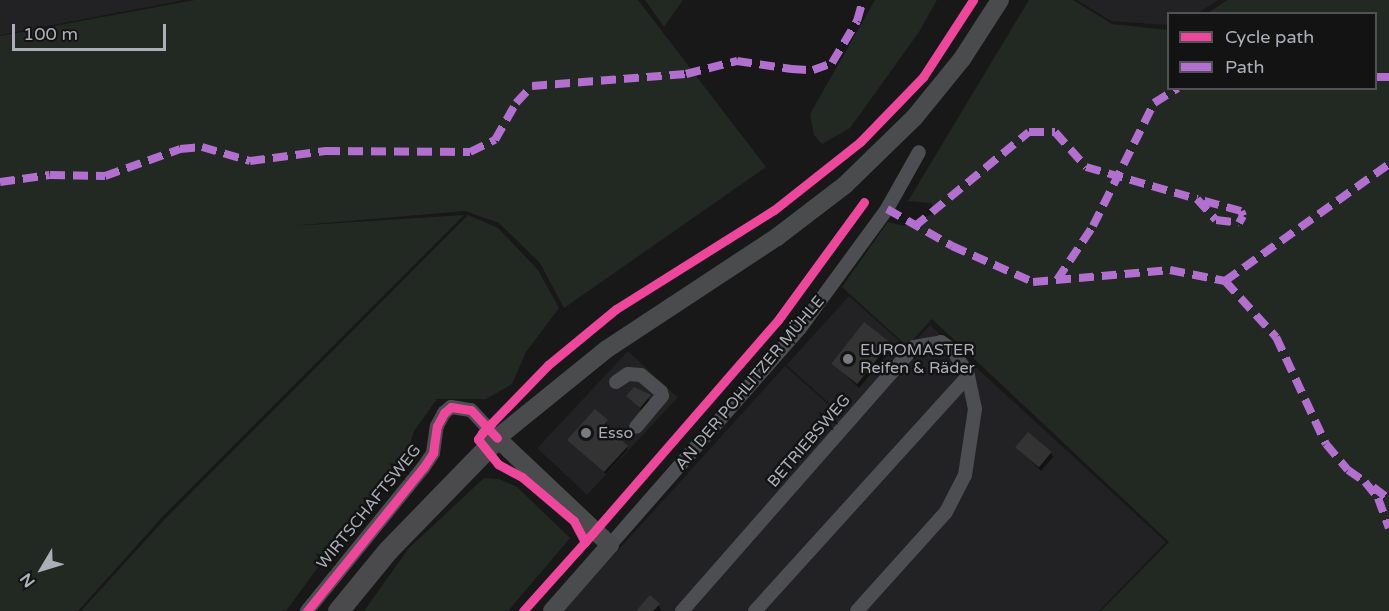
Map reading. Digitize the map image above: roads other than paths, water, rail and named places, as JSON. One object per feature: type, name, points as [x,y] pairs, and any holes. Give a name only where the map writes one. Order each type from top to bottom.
[{"type":"highway","points":[[338,611],[388,550],[497,438]]},
{"type":"main road","points":[[610,545],[497,438],[607,349],[777,237],[845,185],[914,118],[962,59],[1000,0]]},
{"type":"main road","name":"AN DER POHLITZER MÜHLE","points":[[552,611],[610,545]]},
{"type":"street","name":"AN DER POHLITZER MÜHLE","points":[[610,545],[800,328],[887,209],[919,152]]},
{"type":"street","name":"BETRIEBSWEG","points":[[682,611],[914,347],[941,342],[954,351],[968,376],[975,409],[965,475],[946,512],[856,611]]},
{"type":"street","points":[[616,382],[628,374],[642,375],[663,396],[636,427]]},
{"type":"street","points":[[756,611],[968,376]]},
{"type":"street","name":"WIRTSCHAFTSWEG","points":[[307,611],[423,468],[433,453],[437,426],[444,413],[451,407],[471,410],[497,438]]},
{"type":"place","name":"EUROMASTER Reifen & Räder","points":[[848,359]]},
{"type":"place","name":"Esso","points":[[586,433]]}]
